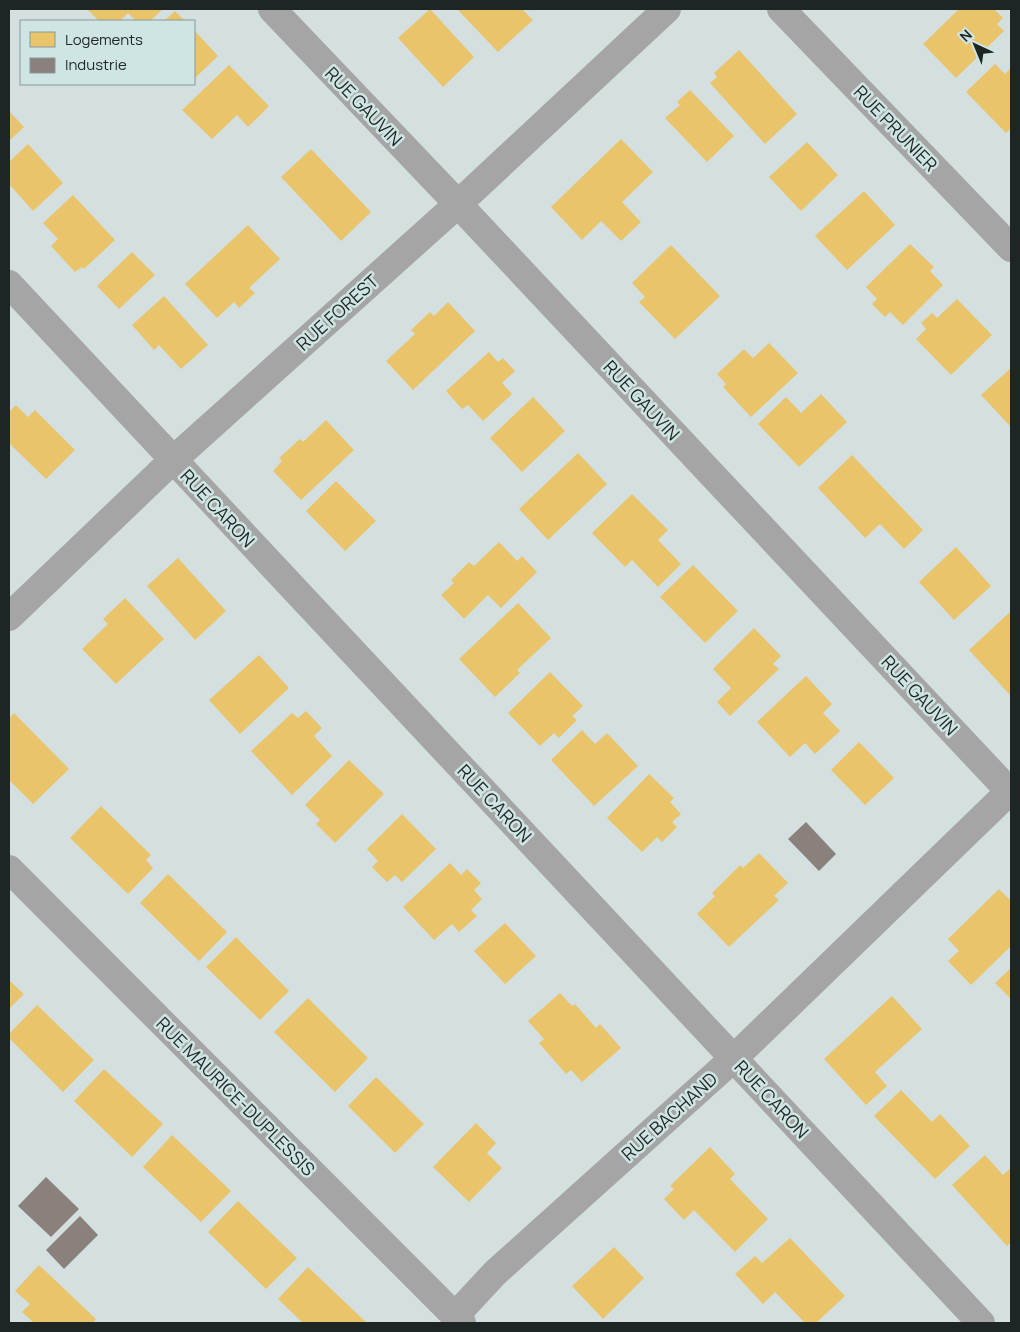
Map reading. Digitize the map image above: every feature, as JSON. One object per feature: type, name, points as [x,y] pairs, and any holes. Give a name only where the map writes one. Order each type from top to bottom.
[{"type":"street","name":"RUE GAUVIN","points":[[272,9],[1011,792]]},
{"type":"street","name":"RUE FOREST","points":[[9,617],[173,460],[458,204],[666,9]]},
{"type":"street","name":"RUE PRUNIER","points":[[781,9],[1011,248]]},
{"type":"street","name":"RUE CARON","points":[[9,284],[981,1323]]},
{"type":"street","name":"RUE BACHAND","points":[[458,1319],[495,1273],[734,1058],[1011,792]]},
{"type":"street","name":"RUE MAURICE-DUPLESSIS","points":[[9,869],[458,1319]]},
{"type":"building: Logements","points":[[87,9],[163,9],[151,20],[135,20],[128,13],[121,20],[98,20]]},
{"type":"building: Logements","points":[[430,9],[474,57],[443,87],[398,38]]},
{"type":"building: Logements","points":[[457,9],[522,9],[533,20],[498,52]]},
{"type":"building: Logements","points":[[959,9],[994,9],[1003,18],[997,24],[1004,31],[956,78],[923,44]]},
{"type":"building: Logements","points":[[175,11],[184,20],[165,20]]},
{"type":"building: Logements","points":[[195,31],[218,56],[195,78]]},
{"type":"building: Logements","points":[[739,50],[797,114],[765,144],[710,83],[717,77],[714,73]]},
{"type":"building: Logements","points":[[995,64],[1005,74],[1011,68],[1011,128],[1006,133],[966,92]]},
{"type":"building: Logements","points":[[229,65],[269,106],[248,127],[237,115],[212,139],[182,110]]},
{"type":"building: Logements","points":[[690,90],[734,136],[707,162],[665,118],[680,105],[677,102]]},
{"type":"building: Logements","points":[[9,111],[24,127],[9,141]]},
{"type":"building: Logements","points":[[621,139],[653,172],[622,202],[641,222],[621,241],[601,221],[582,240],[551,207]]},
{"type":"building: Logements","points":[[807,142],[838,175],[801,211],[769,177]]},
{"type":"building: Logements","points":[[28,144],[63,183],[33,211],[9,184],[9,162]]},
{"type":"building: Logements","points":[[311,149],[371,212],[341,241],[281,177]]},
{"type":"building: Logements","points":[[864,191],[895,225],[847,270],[815,236]]},
{"type":"building: Logements","points":[[73,195],[115,240],[84,269],[82,267],[75,272],[51,246],[58,239],[43,223]]},
{"type":"building: Logements","points":[[248,225],[280,259],[249,288],[255,293],[239,308],[234,302],[217,318],[185,284]]},
{"type":"building: Logements","points":[[910,244],[934,267],[930,271],[943,285],[903,325],[890,312],[885,317],[872,304],[877,299],[866,287]]},
{"type":"building: Logements","points":[[671,245],[720,296],[675,339],[639,302],[645,297],[632,283]]},
{"type":"building: Logements","points":[[132,252],[155,275],[119,309],[97,286]]},
{"type":"building: Logements","points":[[164,296],[208,345],[181,369],[159,345],[154,350],[132,325]]},
{"type":"building: Logements","points":[[957,299],[992,335],[951,375],[916,339],[926,329],[921,323],[932,313],[937,318]]},
{"type":"building: Logements","points":[[448,302],[475,331],[413,390],[386,361],[415,334],[411,330],[430,312],[434,316]]},
{"type":"building: Logements","points":[[769,343],[798,373],[751,417],[723,387],[726,384],[717,374],[744,349],[753,358]]},
{"type":"building: Logements","points":[[489,352],[498,362],[503,358],[515,371],[502,383],[512,394],[483,421],[468,405],[462,409],[446,391]]},
{"type":"building: Logements","points":[[1011,368],[1011,427],[981,395]]},
{"type":"building: Logements","points":[[821,394],[847,422],[799,467],[758,424],[786,397],[801,413]]},
{"type":"building: Logements","points":[[533,397],[565,431],[522,472],[490,438]]},
{"type":"building: Logements","points":[[16,405],[28,417],[35,410],[75,450],[46,479],[9,443],[9,412]]},
{"type":"building: Logements","points":[[326,420],[354,450],[301,500],[273,471],[282,461],[279,458],[300,439],[303,442]]},
{"type":"building: Logements","points":[[578,453],[607,484],[548,540],[519,509]]},
{"type":"building: Logements","points":[[852,455],[923,530],[904,549],[880,524],[865,538],[818,488]]},
{"type":"building: Logements","points":[[336,481],[376,521],[345,551],[306,511]]},
{"type":"building: Logements","points":[[632,494],[668,530],[658,540],[681,564],[658,587],[632,560],[625,567],[592,533]]},
{"type":"building: Logements","points":[[499,542],[517,561],[522,556],[537,572],[501,608],[488,595],[464,619],[441,595],[454,583],[451,580],[469,562],[474,566]]},
{"type":"building: Logements","points":[[956,547],[991,586],[954,620],[919,582]]},
{"type":"building: Logements","points":[[178,558],[226,611],[195,640],[147,586]]},
{"type":"building: Logements","points":[[693,565],[738,611],[705,643],[660,597]]},
{"type":"building: Logements","points":[[125,598],[164,639],[116,684],[82,649],[108,624],[103,619]]},
{"type":"building: Logements","points":[[518,603],[551,638],[517,670],[520,673],[495,697],[459,659]]},
{"type":"building: Logements","points":[[1011,611],[1011,693],[1010,695],[969,650]]},
{"type":"building: Logements","points":[[754,628],[781,656],[773,664],[779,669],[730,716],[717,702],[731,688],[713,669]]},
{"type":"building: Logements","points":[[259,655],[289,688],[240,734],[209,700]]},
{"type":"building: Logements","points":[[550,672],[583,706],[572,716],[577,720],[559,738],[554,733],[540,746],[508,713]]},
{"type":"building: Logements","points":[[806,676],[832,704],[823,713],[840,731],[815,754],[805,743],[790,757],[757,722]]},
{"type":"building: Logements","points":[[306,711],[322,728],[314,736],[332,756],[292,795],[251,751],[292,713],[298,718]]},
{"type":"building: Logements","points":[[14,713],[69,769],[33,804],[9,780],[9,719]]},
{"type":"building: Logements","points":[[582,730],[595,744],[607,733],[638,766],[594,806],[551,760]]},
{"type":"building: Logements","points":[[859,742],[894,778],[865,805],[831,770]]},
{"type":"building: Logements","points":[[349,760],[384,794],[335,843],[316,824],[320,820],[305,805]]},
{"type":"building: Logements","points":[[649,774],[674,798],[670,802],[681,814],[672,822],[677,827],[662,842],[657,837],[642,852],[607,818]]},
{"type":"building: Logements","points":[[101,806],[151,855],[146,860],[153,868],[128,894],[70,838]]},
{"type":"building: Logements","points":[[402,814],[436,849],[402,882],[395,875],[387,882],[372,867],[378,861],[367,849]]},
{"type":"building: Logements","points":[[759,853],[788,883],[774,896],[779,900],[729,947],[697,914],[715,896],[712,893],[740,865],[743,868]]},
{"type":"building: Logements","points":[[450,863],[461,875],[467,869],[481,883],[474,890],[482,899],[471,910],[477,916],[459,932],[452,924],[434,940],[403,907]]},
{"type":"building: Logements","points":[[168,874],[227,932],[199,961],[140,903]]},
{"type":"building: Logements","points":[[999,889],[1011,901],[1011,946],[971,985],[948,961],[959,951],[948,939]]},
{"type":"building: Logements","points":[[505,923],[536,956],[505,984],[474,951]]},
{"type":"building: Logements","points":[[236,937],[289,991],[260,1020],[206,967]]},
{"type":"building: Logements","points":[[1011,968],[1011,999],[995,983]]},
{"type":"building: Logements","points":[[9,980],[24,994],[9,1009]]},
{"type":"building: Logements","points":[[560,993],[572,1006],[575,1004],[596,1028],[600,1024],[621,1048],[582,1082],[571,1070],[566,1074],[539,1043],[544,1039],[528,1021]]},
{"type":"building: Logements","points":[[892,996],[922,1029],[875,1072],[887,1086],[866,1105],[824,1059]]},
{"type":"building: Logements","points":[[308,998],[368,1058],[335,1092],[274,1032]]},
{"type":"building: Logements","points":[[37,1005],[94,1060],[63,1092],[9,1038],[9,1034]]},
{"type":"building: Logements","points":[[104,1069],[163,1124],[132,1157],[74,1101]]},
{"type":"building: Logements","points":[[376,1077],[424,1124],[395,1153],[348,1106]]},
{"type":"building: Logements","points":[[901,1090],[932,1122],[940,1114],[970,1146],[935,1179],[874,1116]]},
{"type":"building: Logements","points":[[476,1123],[496,1143],[487,1153],[502,1168],[469,1202],[433,1167]]},
{"type":"building: Logements","points":[[172,1135],[231,1191],[201,1222],[143,1167]]},
{"type":"building: Logements","points":[[710,1147],[735,1174],[730,1179],[768,1219],[735,1252],[694,1210],[684,1220],[664,1199],[674,1189],[670,1186]]},
{"type":"building: Logements","points":[[985,1155],[1003,1175],[1011,1168],[1011,1242],[1007,1246],[952,1185]]},
{"type":"building: Logements","points":[[238,1201],[297,1258],[266,1289],[208,1232]]},
{"type":"building: Logements","points":[[790,1238],[845,1296],[816,1323],[805,1323],[775,1292],[763,1304],[735,1274],[755,1256],[762,1263]]},
{"type":"building: Logements","points":[[614,1247],[644,1278],[603,1319],[572,1286]]},
{"type":"building: Logements","points":[[39,1265],[96,1319],[93,1323],[34,1323],[22,1312],[30,1304],[15,1291]]},
{"type":"building: Logements","points":[[308,1267],[367,1323],[303,1323],[278,1299]]},
{"type":"building: Industrie","points":[[806,822],[836,854],[819,871],[788,839]]},
{"type":"building: Industrie","points":[[46,1177],[79,1209],[51,1237],[18,1206]]},
{"type":"building: Industrie","points":[[80,1216],[98,1235],[64,1269],[46,1250]]}]
